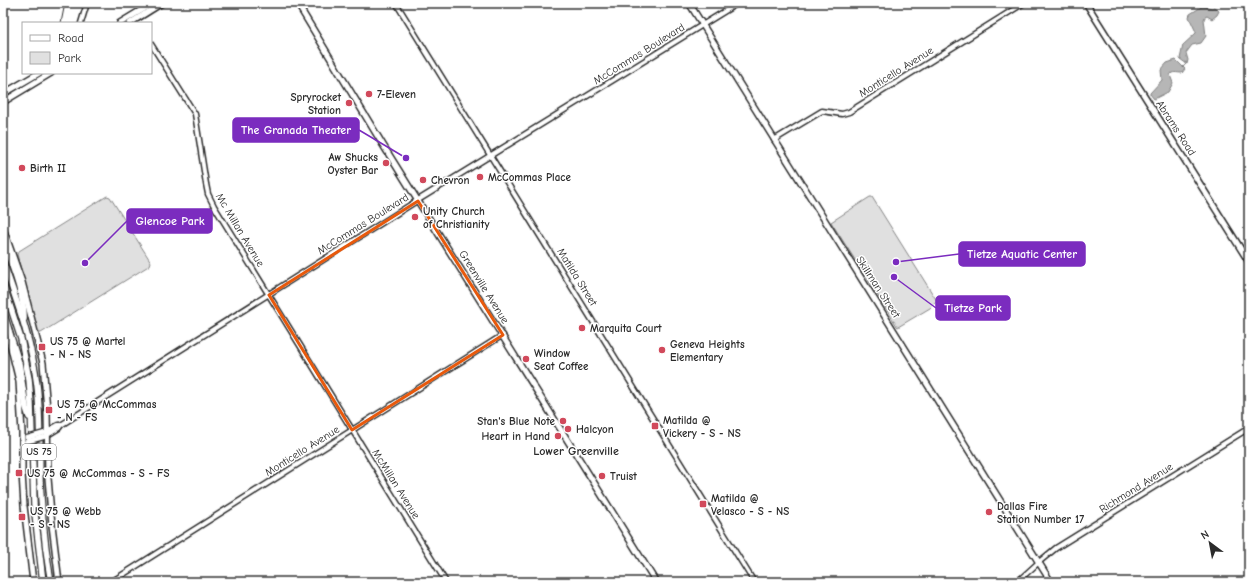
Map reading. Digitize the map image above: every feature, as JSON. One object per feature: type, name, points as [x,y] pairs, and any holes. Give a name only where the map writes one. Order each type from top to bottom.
[{"type":"highway","points":[[3,241],[25,310],[24,324]]},
{"type":"highway","name":"US 75","points":[[3,262],[24,324],[34,366],[37,386],[40,482],[43,522],[51,582]]},
{"type":"highway","name":"US 75","points":[[3,284],[18,329],[30,388],[34,505],[43,582]]},
{"type":"highway","points":[[3,311],[19,363],[26,408],[31,424]]},
{"type":"main road","points":[[136,20],[152,3]]},
{"type":"main road","points":[[125,22],[136,20],[162,3]]},
{"type":"main road","name":"Greenville Avenue","points":[[297,3],[418,201],[656,582]]},
{"type":"main road","name":"Skillman Street","points":[[689,3],[1051,582]]},
{"type":"main road","name":"Abrams Road","points":[[1086,3],[1121,61],[1249,262]]},
{"type":"main road","points":[[5,92],[37,74]]},
{"type":"main road","points":[[3,102],[49,74]]},
{"type":"main road","points":[[29,79],[33,84]]},
{"type":"main road","points":[[3,228],[22,282],[42,363],[47,409],[46,434],[48,478],[59,582]]},
{"type":"main road","points":[[3,320],[19,381],[25,440],[22,473],[24,506],[32,582]]},
{"type":"street","points":[[81,22],[87,3]]},
{"type":"street","name":"Matilda Street","points":[[396,3],[754,582]]},
{"type":"street","name":"McCommas Boulevard","points":[[25,440],[46,434],[59,428],[61,425],[418,201],[738,3]]},
{"type":"street","name":"Monticello Avenue","points":[[774,140],[822,111],[842,114],[849,112],[1024,3]]},
{"type":"street","name":"Mc Millan Avenue","points":[[152,46],[195,114],[206,184],[210,198],[330,395]]},
{"type":"street","name":"Monticello Avenue","points":[[111,582],[503,336]]},
{"type":"street","name":"McMillan Avenue","points":[[330,395],[446,582]]},
{"type":"street","name":"Richmond Avenue","points":[[1017,582],[1038,562],[1056,548],[1249,428]]},
{"type":"highlighted area","points":[[418,201],[503,335],[352,430],[269,295]]},
{"type":"green space","points":[[107,196],[110,197],[151,262],[150,265],[41,333],[38,333],[17,254],[19,251]]},
{"type":"green space","points":[[872,197],[937,301],[930,308],[898,327],[831,222]]},
{"type":"shaded area","points":[[1203,6],[1214,7],[1219,11],[1212,19],[1207,16],[1205,17],[1206,36],[1201,43],[1192,45],[1186,53],[1188,60],[1187,64],[1180,59],[1183,45],[1196,33],[1189,17],[1190,14]]},
{"type":"shaded area","points":[[1176,60],[1185,69],[1182,73],[1172,73],[1170,75],[1173,83],[1168,92],[1154,99],[1150,93],[1162,80],[1161,70],[1167,63]]},
{"type":"waterway","points":[[1183,67],[1186,62]]},
{"type":"tram line","points":[[61,22],[65,3]]},
{"type":"place","name":"7-Eleven","points":[[369,94]]},
{"type":"place","name":"Spryrocket Station","points":[[349,103]]},
{"type":"place","name":"The Granada Theater","points":[[406,158]]},
{"type":"place","name":"Aw Shucks Oyster Bar","points":[[386,163]]},
{"type":"place","name":"Birth II","points":[[22,168]]},
{"type":"place","name":"McCommas Place","points":[[480,177]]},
{"type":"place","name":"Chevron","points":[[423,180]]},
{"type":"place","name":"Unity Church of Christianity","points":[[415,217]]},
{"type":"place","name":"Tietze Aquatic Center","points":[[896,262]]},
{"type":"place","name":"Glencoe Park","points":[[85,263]]},
{"type":"place","name":"Tietze Park","points":[[894,277]]},
{"type":"place","name":"Marquita Court","points":[[582,328]]},
{"type":"place","name":"US 75 @ Martel - N - NS","points":[[42,347]]},
{"type":"place","name":"Geneva Heights Elementary","points":[[662,350]]},
{"type":"place","name":"Window Seat Coffee","points":[[526,359]]},
{"type":"place","name":"US 75 @ McCommas - N - FS","points":[[49,410]]},
{"type":"place","name":"Stan's Blue Note","points":[[563,421]]},
{"type":"place","name":"Matilda @ Vickery - S - NS","points":[[655,426]]},
{"type":"place","name":"Halcyon","points":[[568,429]]},
{"type":"place","name":"Heart in Hand","points":[[558,436]]},
{"type":"place","name":"US 75 @ McCommas - S - FS","points":[[19,473]]},
{"type":"place","name":"Truist","points":[[602,476]]},
{"type":"place","name":"Matilda @ Velasco - S - NS","points":[[703,504]]},
{"type":"place","name":"Dallas Fire Station Number 17","points":[[989,512]]},
{"type":"place","name":"US 75 @ Webb - S - NS","points":[[22,517]]},
{"type":"district","name":"Lower Greenville","points":[[576,451]]}]
